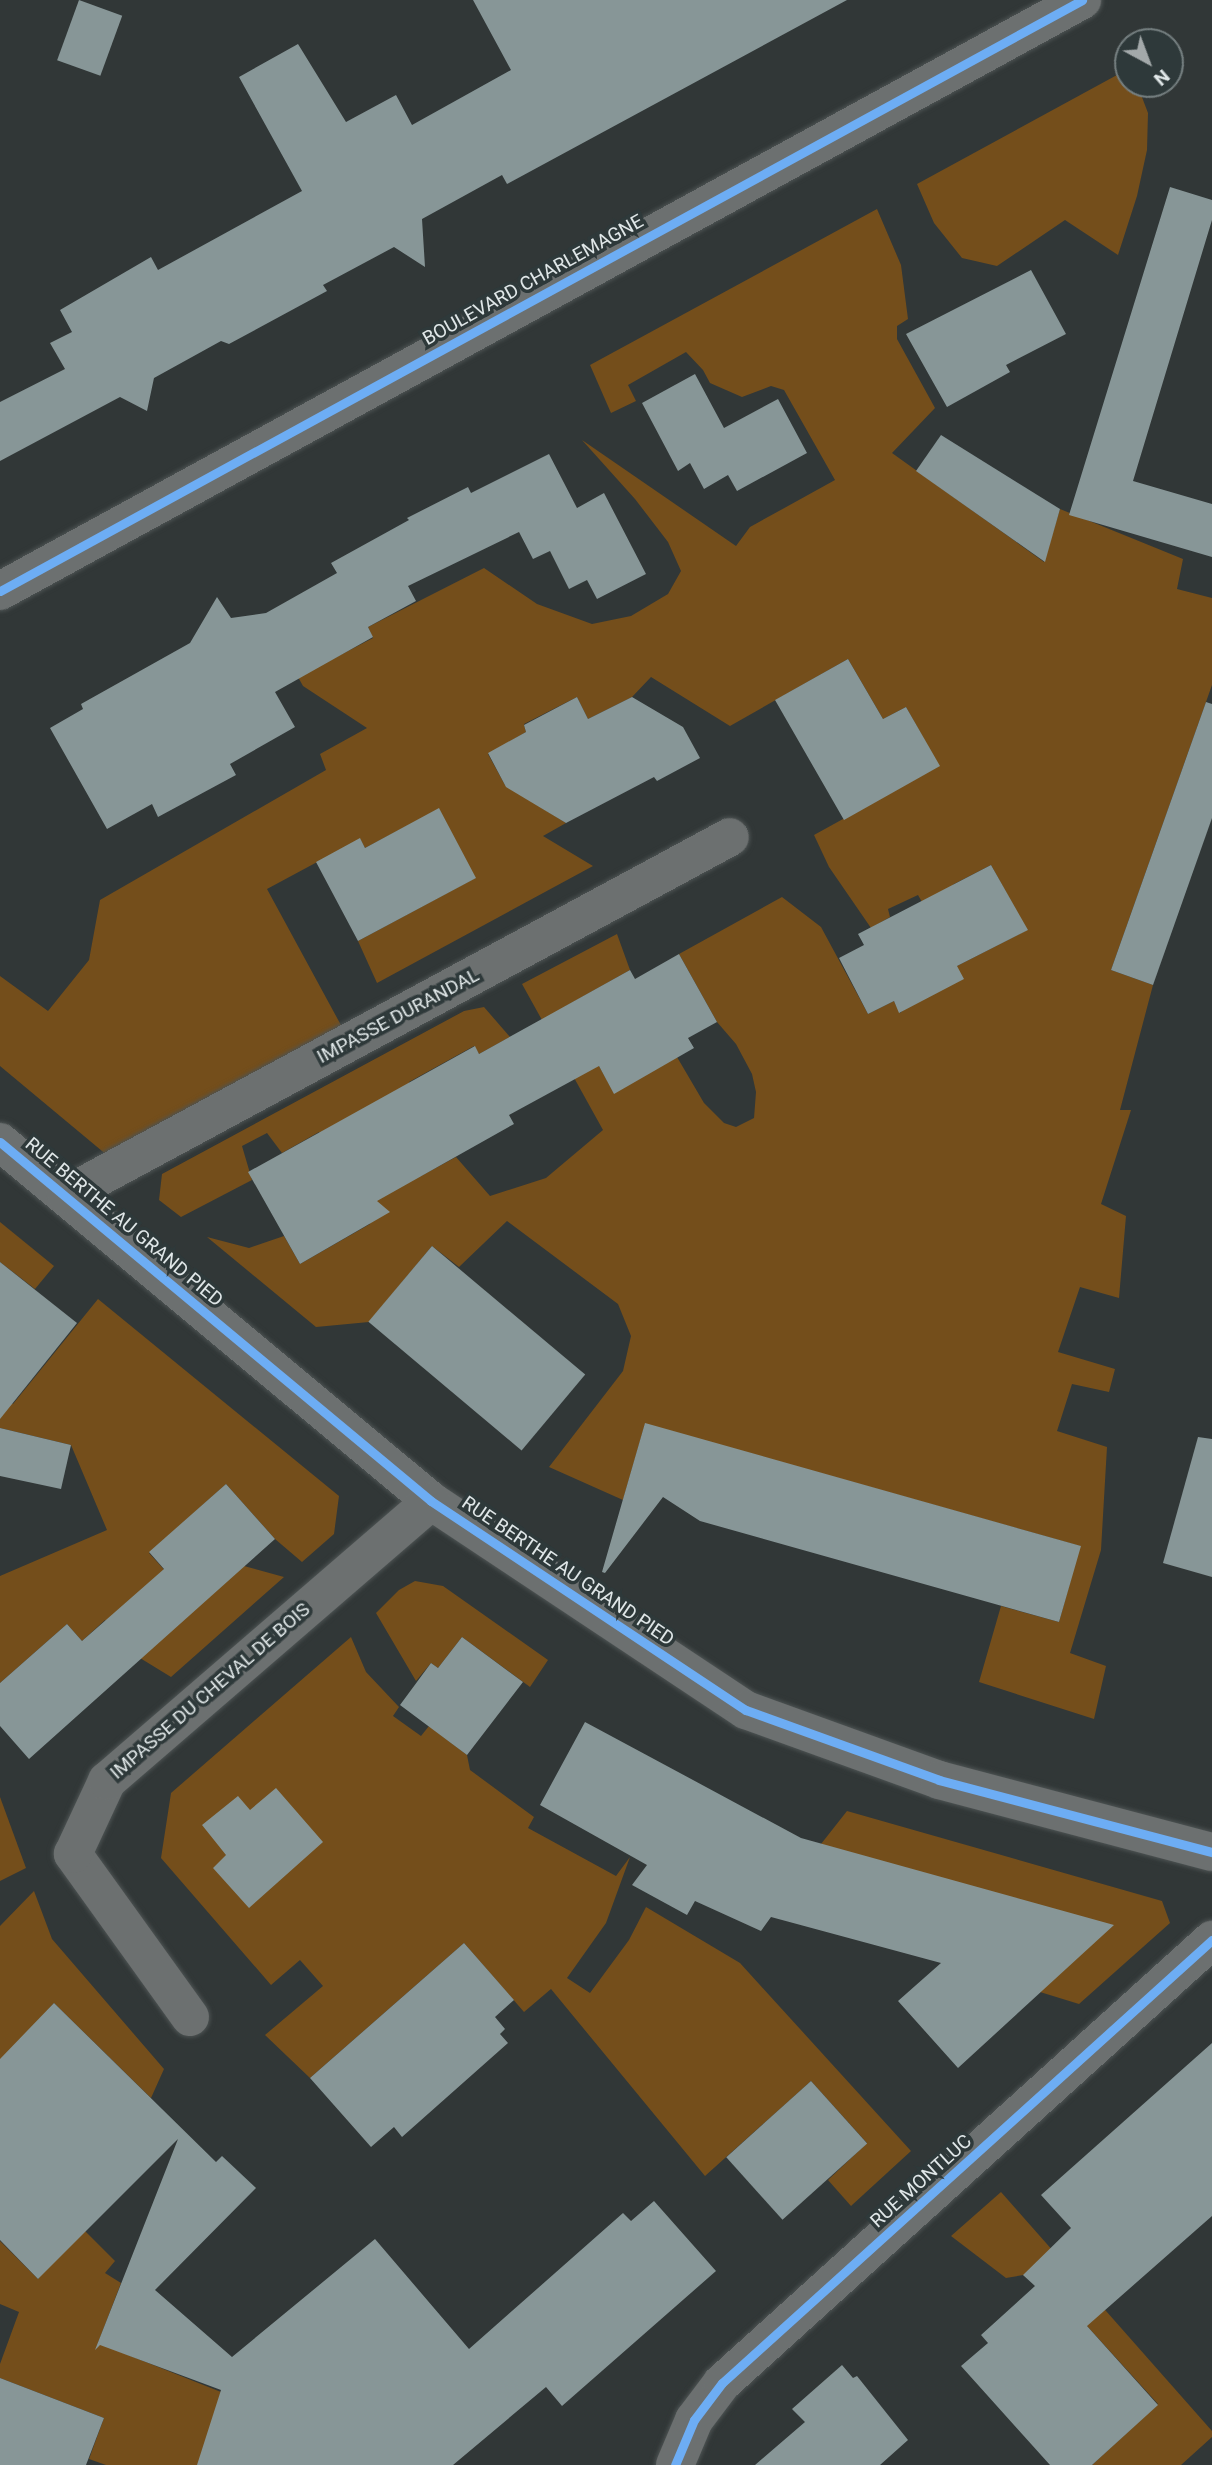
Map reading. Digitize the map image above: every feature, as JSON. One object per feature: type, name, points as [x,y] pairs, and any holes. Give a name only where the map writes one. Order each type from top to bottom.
[{"type":"street","name":"BOULEVARD CHARLEMAGNE","points":[[0,591],[1082,0]]},
{"type":"street","name":"IMPASSE DURANDAL","points":[[66,1195],[730,837]]},
{"type":"street","name":"RUE BERTHE AU GRAND PIED","points":[[0,1142],[431,1501],[746,1710],[939,1780],[1212,1852]]},
{"type":"street","name":"IMPASSE DU CHEVAL DE BOIS","points":[[190,2017],[73,1854],[107,1781],[431,1501]]},
{"type":"street","name":"RUE MONTLUC","points":[[675,2465],[694,2420],[722,2383],[1212,1940]]},
{"type":"shaded area","points":[[1114,77],[1114,98],[1142,98],[1148,113],[1147,150],[1137,196],[1118,255],[1065,220],[997,266],[962,258],[934,223],[917,184]]},
{"type":"shaded area","points":[[877,209],[901,265],[908,319],[897,326],[897,339],[935,408],[892,453],[1044,562],[1060,509],[1183,559],[1177,589],[1212,598],[1212,685],[1111,970],[1153,985],[1120,1110],[1131,1110],[1101,1204],[1126,1216],[1119,1298],[1080,1287],[1058,1352],[1115,1369],[1109,1392],[1072,1384],[1057,1431],[1107,1447],[1101,1550],[1070,1653],[1106,1666],[1094,1719],[979,1682],[1001,1606],[1059,1622],[1080,1546],[645,1424],[623,1500],[549,1467],[623,1371],[631,1336],[618,1304],[507,1221],[459,1267],[432,1246],[369,1322],[316,1327],[207,1237],[249,1248],[284,1236],[300,1264],[370,1224],[319,1132],[282,1153],[267,1133],[242,1146],[252,1180],[181,1217],[159,1200],[162,1174],[464,1011],[484,1007],[510,1037],[479,1054],[474,1046],[409,1082],[421,1176],[456,1157],[490,1196],[546,1178],[603,1130],[522,984],[617,934],[630,970],[566,1006],[614,1093],[677,1057],[704,1103],[724,1123],[736,1127],[754,1118],[756,1092],[752,1074],[736,1044],[717,1022],[679,954],[782,897],[821,927],[868,1014],[894,1001],[900,1013],[957,966],[1027,930],[991,865],[954,884],[926,909],[918,895],[888,909],[890,917],[871,928],[829,867],[814,835],[939,766],[906,707],[883,719],[848,659],[730,726],[651,677],[632,697],[588,719],[577,697],[524,724],[526,732],[488,754],[505,785],[566,823],[543,836],[593,866],[377,983],[358,941],[475,878],[439,809],[365,848],[360,839],[267,889],[342,1027],[108,1156],[0,1066],[0,976],[48,1011],[89,960],[100,900],[326,770],[320,754],[367,728],[303,686],[298,677],[373,638],[368,627],[484,568],[537,604],[592,624],[631,616],[668,594],[681,571],[668,542],[635,499],[582,440],[736,546],[750,527],[835,480],[784,390],[771,386],[742,397],[710,383],[703,370],[686,352],[628,385],[636,401],[611,413],[590,365]]},
{"type":"shaded area","points":[[0,1222],[54,1266],[35,1289],[0,1262]]},
{"type":"shaded area","points":[[98,1299],[339,1496],[334,1534],[302,1562],[275,1539],[226,1484],[149,1553],[198,1607],[244,1566],[284,1577],[171,1677],[140,1658],[105,1620],[82,1641],[67,1624],[0,1683],[0,1576],[107,1530],[71,1445],[0,1428],[0,1395],[13,1404]]},
{"type":"shaded area","points":[[415,1581],[443,1586],[548,1660],[530,1687],[462,1637],[438,1668],[431,1663],[416,1681],[376,1613],[399,1590]]},
{"type":"shaded area","points":[[351,1637],[366,1672],[399,1707],[393,1716],[421,1736],[429,1726],[467,1755],[470,1770],[534,1817],[528,1828],[616,1876],[630,1857],[606,1923],[567,1978],[590,1993],[629,1940],[646,1907],[740,1963],[911,2151],[851,2206],[828,2180],[867,2143],[811,2081],[705,2176],[551,1989],[524,2012],[464,1943],[310,2078],[265,2035],[323,1986],[300,1960],[271,1985],[161,1858],[171,1793]]},
{"type":"shaded area","points":[[0,1797],[26,1868],[0,1881]]},
{"type":"shaded area","points":[[847,1811],[1162,1901],[1170,1923],[1079,2004],[1040,1992],[1100,1935],[821,1844]]},
{"type":"shaded area","points":[[34,1891],[52,1939],[164,2069],[151,2098],[54,2003],[0,2063],[0,1926]]},
{"type":"shaded area","points":[[1001,2192],[1212,2431],[1212,2437],[1181,2465],[1092,2465],[1158,2404],[1077,2315],[1023,2275],[1006,2278],[951,2236]]},
{"type":"shaded area","points":[[79,2225],[115,2261],[105,2273],[121,2283],[98,2343],[221,2392],[198,2465],[106,2465],[89,2459],[104,2418],[0,2378],[0,2364],[19,2312],[0,2304],[0,2241],[38,2279]]},
{"type":"building","points":[[79,0],[122,16],[100,76],[57,60]]},
{"type":"building","points":[[473,0],[847,0],[507,184],[502,175],[422,219],[425,267],[394,247],[323,285],[327,291],[229,344],[221,341],[154,378],[147,411],[120,397],[0,461],[0,402],[65,369],[50,343],[72,332],[60,310],[151,257],[158,270],[302,191],[239,77],[298,44],[346,122],[396,95],[412,125],[511,70]]},
{"type":"building","points":[[1170,187],[1212,200],[1212,220],[1133,481],[1212,504],[1212,557],[1069,515]]},
{"type":"building","points":[[1031,270],[1066,334],[1006,365],[1010,372],[947,407],[906,334]]},
{"type":"building","points":[[695,374],[724,428],[778,399],[807,453],[737,491],[728,475],[704,489],[690,463],[678,471],[642,403]]},
{"type":"building","points":[[941,435],[1060,509],[1045,562],[916,471]]},
{"type":"building","points":[[549,454],[577,508],[604,493],[646,574],[597,599],[587,580],[569,589],[550,551],[533,559],[519,532],[408,586],[416,601],[368,627],[373,637],[275,692],[295,727],[230,764],[236,775],[158,817],[152,804],[107,829],[50,728],[83,709],[81,704],[190,643],[217,597],[231,618],[266,613],[337,573],[331,563],[409,520],[407,518],[468,487],[471,493]]},
{"type":"building","points":[[848,659],[883,719],[906,707],[940,766],[844,820],[775,700]]},
{"type":"building","points":[[577,697],[588,719],[632,697],[683,727],[700,758],[657,781],[654,777],[566,823],[506,787],[488,753],[526,732],[524,725]]},
{"type":"building","points":[[1206,702],[1212,704],[1212,818],[1153,985],[1111,970]]},
{"type":"building","points":[[439,808],[476,878],[358,941],[316,862],[360,838],[365,848]]},
{"type":"building","points":[[991,865],[1028,930],[957,966],[964,979],[899,1013],[894,1001],[868,1014],[839,958],[864,945],[858,934]]},
{"type":"building","points":[[679,954],[717,1022],[688,1038],[694,1048],[614,1094],[599,1066],[509,1115],[514,1124],[377,1201],[390,1212],[300,1264],[248,1172],[475,1046],[479,1054],[630,970],[635,979]]},
{"type":"building","points":[[432,1246],[585,1375],[522,1450],[368,1322]]},
{"type":"building","points":[[0,1262],[77,1323],[0,1419]]},
{"type":"building","points":[[645,1423],[1081,1546],[1059,1622],[700,1521],[663,1497],[605,1573],[602,1572]]},
{"type":"building","points":[[0,1428],[71,1445],[61,1489],[0,1476]]},
{"type":"building","points":[[1198,1437],[1212,1439],[1212,1577],[1163,1563]]},
{"type":"building","points":[[226,1484],[275,1539],[29,1759],[0,1726],[0,1683],[67,1624],[82,1641],[164,1569],[149,1552]]},
{"type":"building","points":[[462,1637],[523,1682],[467,1755],[400,1705],[431,1663],[438,1668]]},
{"type":"building","points":[[585,1722],[801,1838],[1114,1925],[958,2068],[898,2001],[941,1963],[771,1917],[761,1931],[695,1901],[687,1915],[632,1885],[647,1865],[540,1805]]},
{"type":"building","points":[[276,1788],[323,1842],[249,1908],[213,1868],[226,1855],[202,1825],[238,1796],[250,1810]]},
{"type":"building","points":[[464,1943],[514,2000],[495,2017],[505,2029],[500,2034],[508,2043],[402,2137],[394,2127],[371,2147],[310,2078]]},
{"type":"building","points":[[54,2003],[216,2162],[222,2156],[256,2188],[155,2290],[232,2357],[375,2239],[469,2349],[623,2213],[631,2221],[654,2201],[716,2271],[562,2406],[546,2387],[453,2465],[197,2465],[221,2390],[100,2345],[95,2350],[178,2139],[38,2279],[0,2240],[0,2059]]},
{"type":"building","points":[[1212,2043],[1212,2216],[1087,2326],[1158,2405],[1092,2465],[1050,2465],[961,2366],[988,2343],[981,2335],[1035,2286],[1023,2275],[1071,2228],[1041,2195]]},
{"type":"building","points":[[811,2081],[867,2143],[782,2220],[726,2157]]},
{"type":"building","points":[[842,2365],[853,2378],[857,2376],[908,2440],[880,2465],[755,2465],[805,2422],[792,2409]]},
{"type":"building","points":[[0,2378],[104,2418],[86,2465],[0,2465]]},
{"type":"cycle path","points":[[0,591],[1082,0]]},
{"type":"cycle path","points":[[0,1142],[431,1501],[746,1710],[939,1780],[1212,1852]]},
{"type":"cycle path","points":[[675,2465],[694,2420],[722,2383],[1212,1940]]}]
